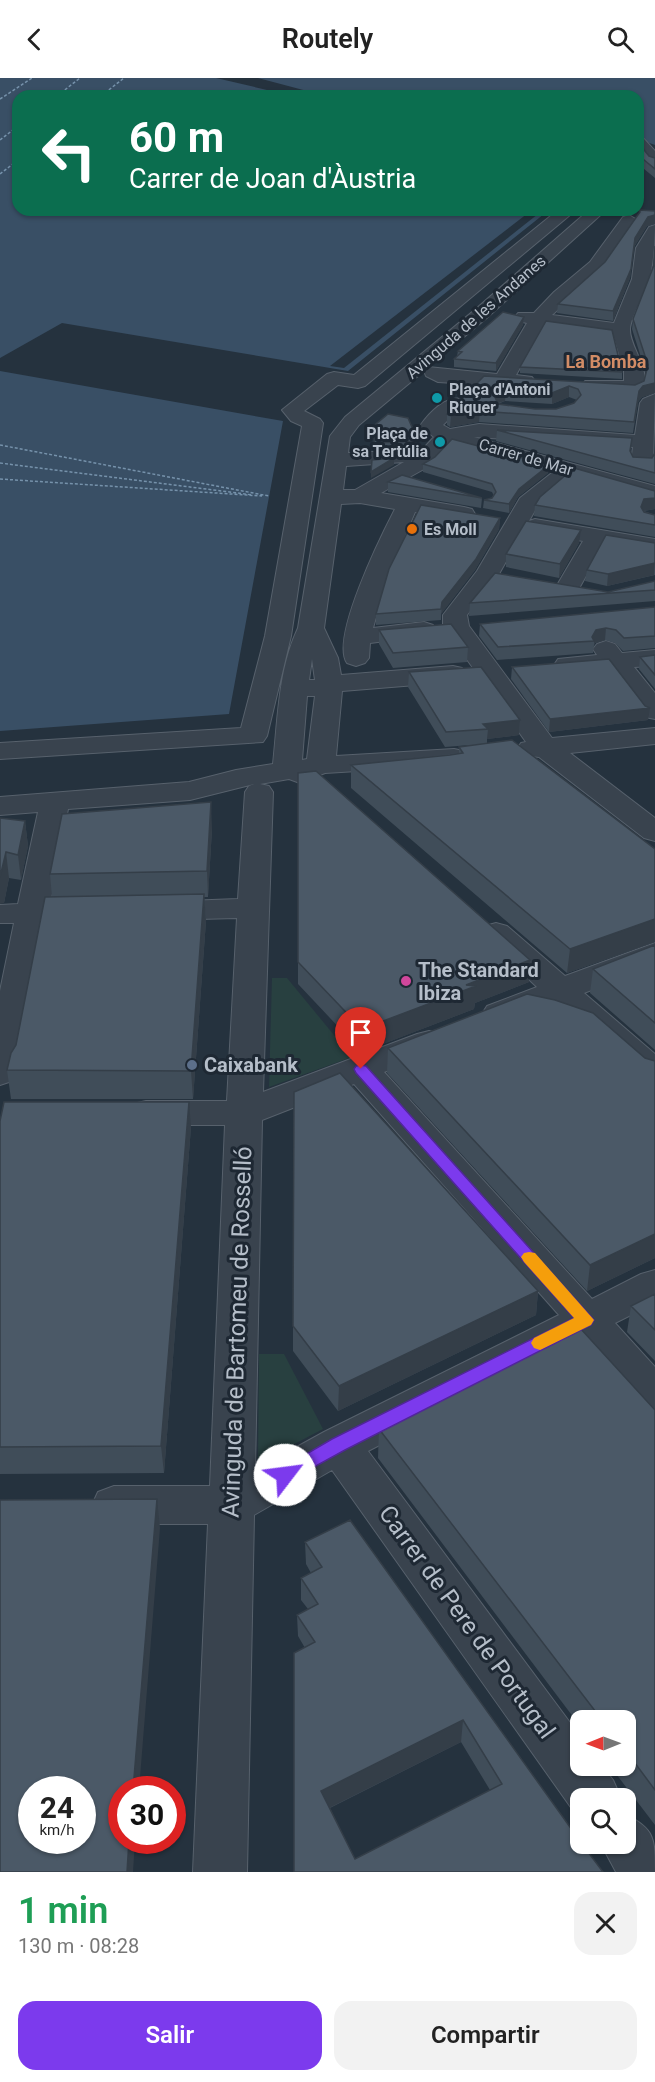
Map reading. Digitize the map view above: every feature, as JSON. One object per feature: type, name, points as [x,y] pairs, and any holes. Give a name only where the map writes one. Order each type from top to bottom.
[{"type":"street","points":[[644,147],[655,159]]},
{"type":"street","points":[[0,751],[253,736],[278,636],[313,423],[298,417],[292,410],[334,378],[358,382],[561,216]]},
{"type":"street","name":"Avinguda de les Andanes","points":[[352,421],[483,312],[591,216]]},
{"type":"street","points":[[456,433],[463,406],[475,383],[500,374],[538,320],[560,296],[596,266],[629,220]]},
{"type":"street","points":[[575,384],[634,387],[634,371],[621,329],[641,279],[644,248],[655,231]]},
{"type":"street","points":[[501,315],[621,329]]},
{"type":"street","points":[[528,337],[586,342]]},
{"type":"street","points":[[382,419],[437,374],[537,373]]},
{"type":"street","points":[[287,770],[301,649],[311,628],[335,460],[340,436],[352,421],[333,417],[322,411],[320,403],[329,396],[346,392],[384,395]]},
{"type":"street","points":[[646,472],[641,468],[653,412]]},
{"type":"street","points":[[360,496],[398,474],[456,433],[645,442]]},
{"type":"street","name":"Carrer de Mar","points":[[456,433],[569,470],[655,493]]},
{"type":"street","points":[[335,460],[421,457]]},
{"type":"street","points":[[486,510],[528,503],[569,470]]},
{"type":"street","points":[[616,483],[646,472]]},
{"type":"street","points":[[398,474],[430,483]]},
{"type":"street","points":[[330,498],[360,496],[408,504],[486,510],[592,529],[655,546]]},
{"type":"street","points":[[325,773],[326,714],[342,682],[373,580],[408,504]]},
{"type":"street","points":[[486,510],[499,576],[455,615],[456,626],[544,747],[655,832]]},
{"type":"street","points":[[567,587],[592,529]]},
{"type":"street","points":[[357,637],[483,625]]},
{"type":"street","points":[[311,628],[325,660],[342,682]]},
{"type":"street","points":[[594,634],[655,711]]},
{"type":"street","points":[[296,684],[312,689],[342,682],[655,658]]},
{"type":"street","points":[[292,714],[310,708],[326,714]]},
{"type":"street","points":[[0,806],[190,791],[248,789],[325,773],[655,736]]},
{"type":"street","points":[[248,789],[287,770],[325,773]]},
{"type":"street","name":"Avinguda de Bartomeu de Rosselló","points":[[220,1872],[244,1113],[254,908],[248,789]]},
{"type":"street","points":[[0,1073],[55,801]]},
{"type":"street","points":[[137,911],[254,908]]},
{"type":"street","points":[[0,914],[79,912]]},
{"type":"street","points":[[471,912],[655,1073]]},
{"type":"street","points":[[116,1113],[244,1113],[655,953]]},
{"type":"street","points":[[361,1069],[655,1395]]},
{"type":"street","points":[[72,1505],[232,1505],[339,1444],[655,1285]]},
{"type":"street","name":"Carrer de Pere de Portugal","points":[[339,1444],[588,1788]]},
{"type":"street","points":[[635,1854],[648,1872]]},
{"type":"green space","points":[[272,978],[287,978],[352,1057],[269,1087]]},
{"type":"green space","points":[[259,1354],[284,1354],[323,1429],[258,1463]]},
{"type":"water","points":[[0,78],[216,78],[267,90],[12,90],[12,216],[542,216],[348,371],[62,323],[0,358]]},
{"type":"water","points":[[258,78],[655,78],[655,145],[644,141],[644,90],[303,90]]},
{"type":"water","points":[[0,371],[283,421],[229,714],[0,731]]},
{"type":"pier","points":[[524,216],[535,216],[344,368],[330,366]]},
{"type":"building","points":[[644,150],[649,156],[655,158],[655,169],[644,160]]},
{"type":"building","points":[[644,210],[655,211],[655,215],[648,217],[635,238],[631,269],[613,311],[558,304],[605,262],[637,216],[644,216]]},
{"type":"building","points":[[655,246],[655,383],[643,386],[639,391],[634,422],[480,411],[451,416],[447,414],[484,376],[635,385],[644,381],[648,365],[633,319],[654,265]],"holes":[[[569,386],[578,389],[581,395],[574,403],[556,409],[535,409],[498,404],[495,397],[499,392],[506,390],[552,393]]]},
{"type":"building","points":[[503,312],[524,317],[496,363],[454,359],[462,352],[458,351]]},
{"type":"building","points":[[546,321],[612,330],[622,372],[520,367]]},
{"type":"building","points":[[388,414],[408,418],[418,441],[374,443],[376,424]]},
{"type":"building","points":[[497,430],[632,438],[630,451],[633,457],[652,458],[655,453],[655,473]]},
{"type":"building","points":[[452,439],[549,465],[519,489],[509,504],[484,500],[492,498],[496,492],[492,484],[423,464],[435,457]]},
{"type":"building","points":[[394,458],[371,472],[372,460]]},
{"type":"building","points":[[574,468],[655,491],[655,498],[644,499],[641,507],[644,512],[655,515],[655,525],[535,505],[540,497]]},
{"type":"building","points":[[402,475],[482,498],[388,482]]},
{"type":"building","points":[[421,505],[500,518],[476,559],[442,602],[441,609],[376,614],[389,569]]},
{"type":"building","points":[[526,521],[581,530],[560,564],[506,554]]},
{"type":"building","points":[[606,535],[655,543],[655,563],[608,574],[587,570]]},
{"type":"building","points":[[495,573],[608,592],[655,581],[655,590],[470,603]]},
{"type":"building","points":[[655,607],[655,636],[624,638],[616,630],[606,628],[596,630],[592,637],[594,641],[498,647],[480,624]]},
{"type":"building","points":[[451,624],[468,647],[393,653],[379,630]]},
{"type":"building","points":[[655,655],[655,675],[640,657]]},
{"type":"building","points":[[609,659],[645,706],[650,708],[550,719],[512,667]]},
{"type":"building","points":[[481,667],[520,720],[483,724],[488,729],[446,732],[409,672]]},
{"type":"building","points":[[512,740],[655,849],[655,919],[570,949],[351,765],[463,753],[459,747]]},
{"type":"building","points":[[316,771],[530,960],[466,985],[476,986],[362,1029],[298,962],[298,773]]},
{"type":"building","points":[[211,802],[207,871],[50,874],[62,814]]},
{"type":"building","points":[[0,818],[25,821],[18,855],[6,852],[0,877]]},
{"type":"building","points":[[204,894],[191,1071],[7,1070],[11,1053],[16,1045],[45,897]]},
{"type":"building","points":[[655,945],[655,1023],[593,969]]},
{"type":"building","points":[[527,994],[555,1000],[593,1013],[645,1058],[655,1061],[655,1234],[590,1265],[388,1048]]},
{"type":"building","points":[[340,1073],[538,1291],[339,1386],[293,1326],[294,1092]]},
{"type":"building","points":[[4,1102],[189,1102],[161,1446],[0,1447],[0,1121]]},
{"type":"building","points":[[655,1294],[655,1330],[631,1306]]},
{"type":"building","points":[[580,1328],[655,1410],[655,1790],[636,1764],[636,1710],[594,1710],[379,1429]]},
{"type":"building","points":[[157,1499],[134,1776],[108,1776],[108,1854],[128,1854],[127,1872],[0,1872],[0,1500]]},
{"type":"building","points":[[350,1520],[570,1827],[570,1854],[590,1854],[603,1872],[294,1872],[294,1653],[315,1642],[297,1615],[318,1604],[301,1578],[322,1567],[305,1542]],"holes":[[[463,1720],[502,1784],[355,1859],[321,1791]]]},
{"type":"ferry route","points":[[14,90],[32,78]]},
{"type":"ferry route","points":[[65,90],[80,78]]},
{"type":"ferry route","points":[[109,90],[124,78]]},
{"type":"ferry route","points":[[0,99],[12,91]]},
{"type":"ferry route","points":[[0,140],[12,131]]},
{"type":"ferry route","points":[[0,174],[12,165]]},
{"type":"ferry route","points":[[0,445],[269,496]]},
{"type":"ferry route","points":[[0,463],[253,495]]},
{"type":"ferry route","points":[[0,479],[262,496]]},
{"type":"slow traffic","points":[[529,1257],[585,1320],[540,1343]]},
{"type":"place","name":"Plaça d'Antoni Riquer","points":[[437,398]]},
{"type":"place","name":"Plaça de sa Tertúlia","points":[[440,442]]},
{"type":"place","name":"Es Moll","points":[[412,529]]},
{"type":"place","name":"The Standard Ibiza","points":[[406,981]]},
{"type":"place","name":"Caixabank","points":[[192,1065]]},
{"type":"district","name":"La Bomba","points":[[606,361]]},
{"type":"route","points":[[285,1475],[339,1444],[585,1320],[361,1069]]}]
